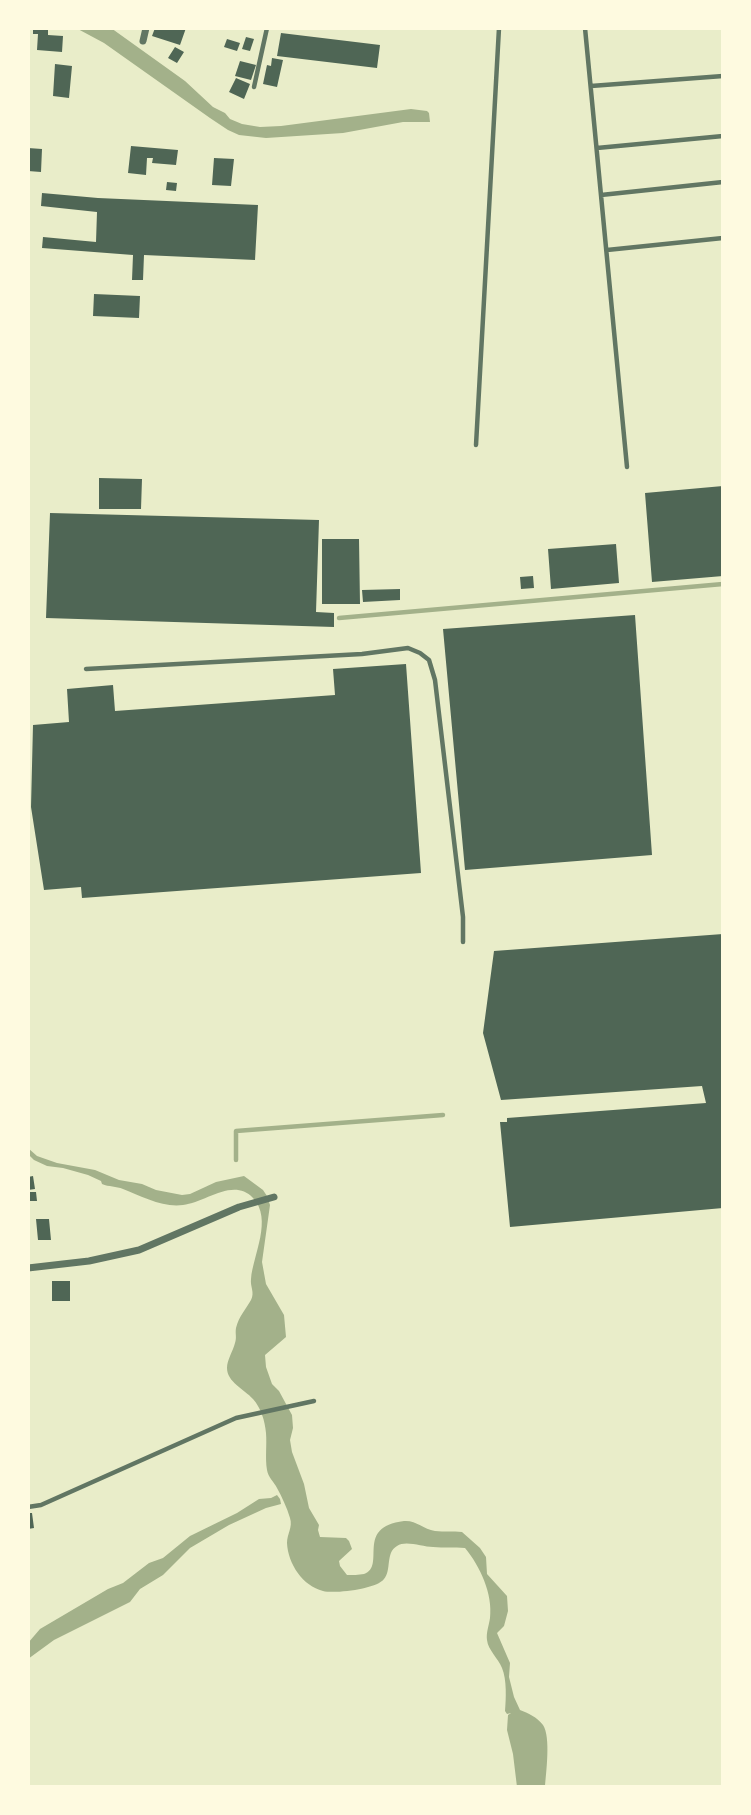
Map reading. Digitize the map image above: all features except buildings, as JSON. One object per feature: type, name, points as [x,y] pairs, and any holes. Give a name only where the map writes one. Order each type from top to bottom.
[{"type":"street","points":[[144,41],[146,28]]},
{"type":"street","points":[[28,1268],[89,1261],[139,1250],[239,1208],[274,1197]]},
{"type":"lane","points":[[254,87],[267,28]]},
{"type":"lane","points":[[476,445],[499,28]]},
{"type":"lane","points":[[585,28],[627,467]]},
{"type":"lane","points":[[591,86],[723,76]]},
{"type":"lane","points":[[597,148],[723,136]]},
{"type":"lane","points":[[601,195],[723,182]]},
{"type":"lane","points":[[607,250],[723,238]]},
{"type":"lane","points":[[86,669],[362,654],[408,648],[420,653],[429,660],[435,680],[463,917],[463,942]]},
{"type":"lane","points":[[28,1507],[41,1505],[236,1418],[314,1401]]},
{"type":"shaded area","points":[[76,28],[111,28],[185,81],[213,107],[242,124],[281,126],[411,109],[427,111],[430,122],[403,122],[343,133],[266,138],[239,135],[210,118],[104,43]]},
{"type":"shaded area","points":[[28,1148],[37,1156],[57,1163],[95,1170],[119,1180],[182,1195],[216,1182],[244,1176],[263,1190],[270,1205],[262,1262],[266,1284],[284,1315],[286,1337],[265,1355],[266,1367],[272,1384],[292,1415],[292,1452],[304,1484],[309,1508],[319,1525],[320,1537],[346,1538],[349,1541],[352,1549],[339,1561],[347,1575],[364,1574],[370,1570],[375,1538],[389,1525],[404,1521],[435,1531],[462,1532],[480,1548],[486,1557],[487,1574],[507,1596],[508,1611],[504,1626],[497,1633],[510,1663],[509,1677],[514,1697],[520,1710],[543,1725],[547,1738],[545,1787],[517,1787],[507,1730],[508,1715],[511,1713],[507,1714],[505,1711],[505,1678],[487,1640],[489,1599],[476,1563],[465,1548],[401,1544],[393,1549],[388,1571],[380,1583],[346,1591],[323,1591],[309,1584],[298,1573],[290,1559],[287,1543],[290,1518],[267,1470],[265,1424],[258,1406],[230,1377],[227,1368],[236,1341],[237,1324],[253,1294],[252,1269],[262,1227],[259,1207],[253,1198],[245,1192],[228,1190],[183,1205],[160,1203],[102,1184],[88,1175],[47,1166],[34,1160],[28,1154]]},
{"type":"shaded area","points":[[277,1495],[281,1504],[229,1525],[190,1548],[163,1575],[140,1589],[130,1602],[54,1640],[28,1659],[28,1643],[40,1629],[123,1583],[149,1563],[163,1558],[190,1536],[259,1499]]},
{"type":"waterway","points":[[339,618],[723,584]]},
{"type":"waterway","points":[[236,1160],[236,1131],[443,1115]]}]
